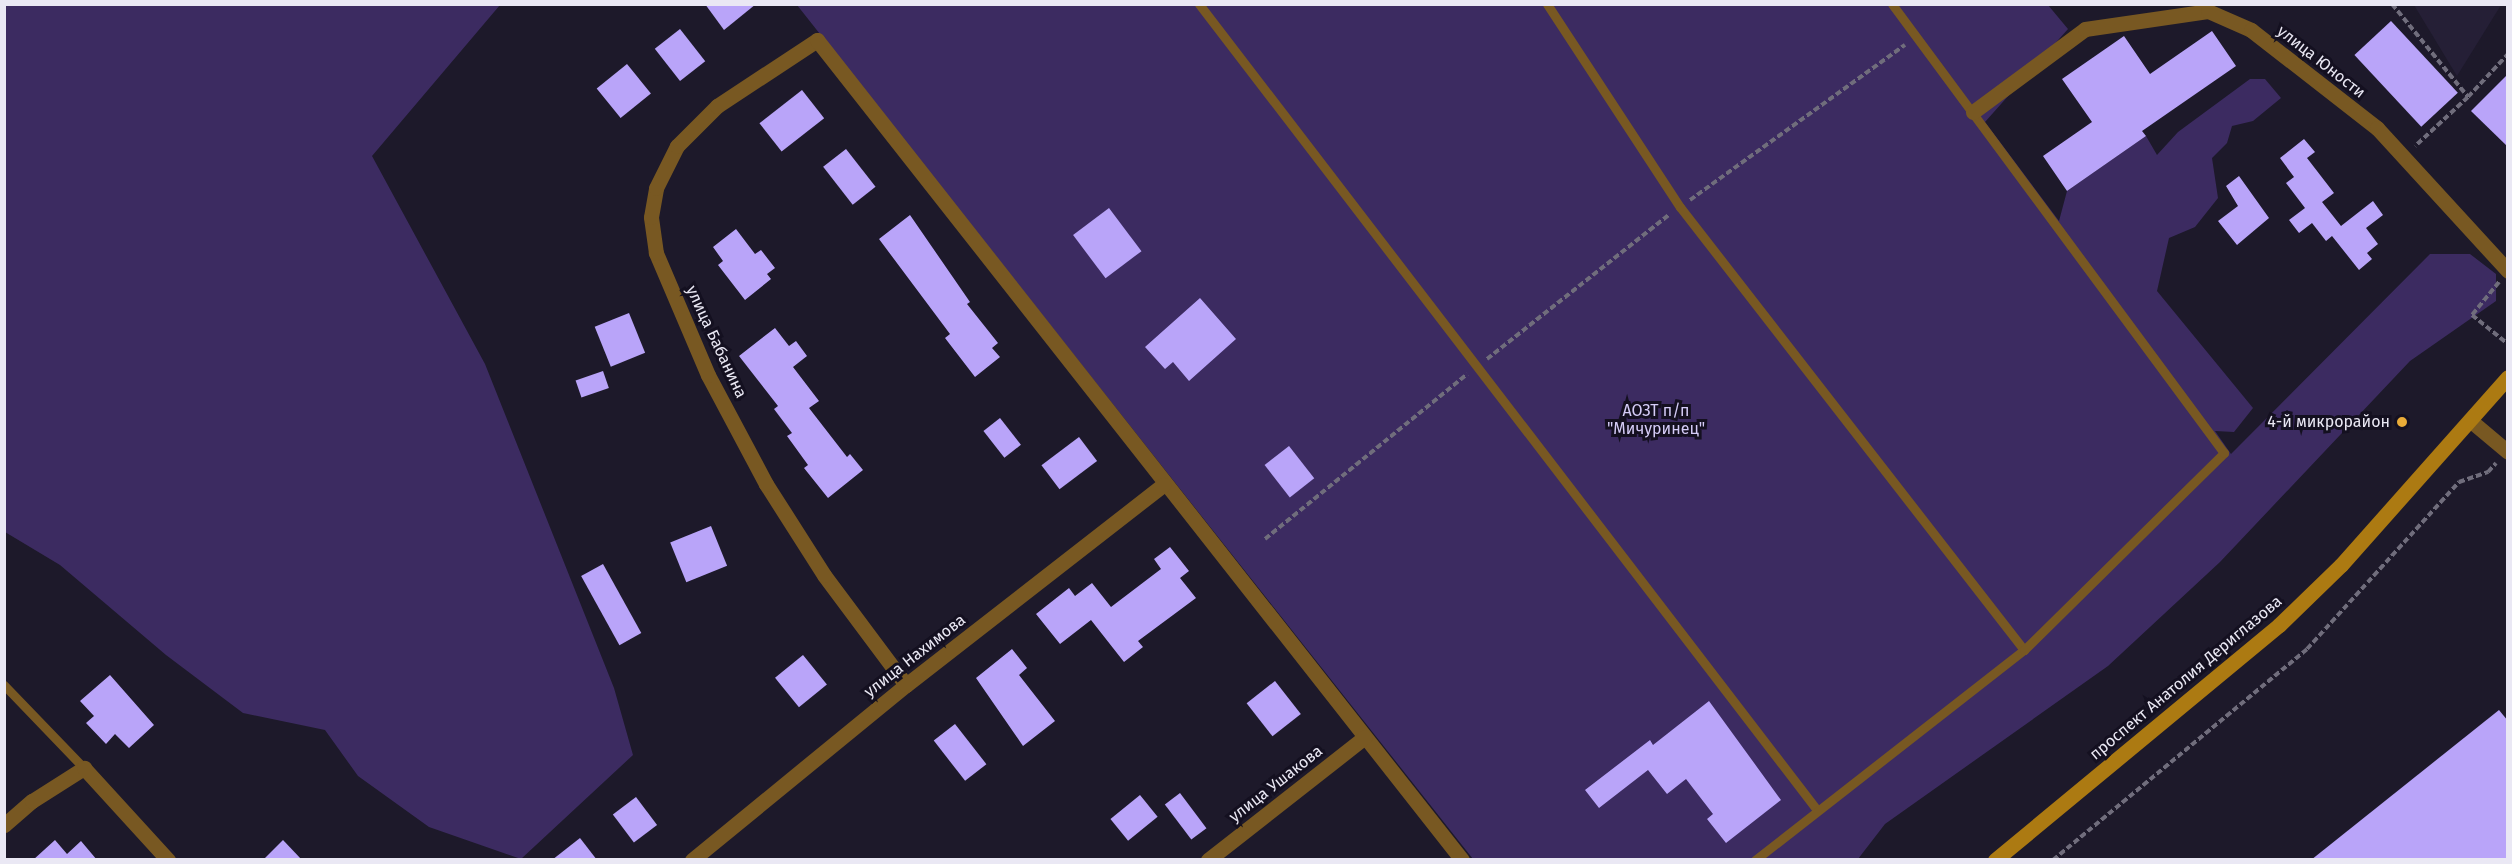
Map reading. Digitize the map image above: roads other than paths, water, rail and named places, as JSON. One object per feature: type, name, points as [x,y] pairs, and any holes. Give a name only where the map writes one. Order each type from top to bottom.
[{"type":"main road","name":"проспект Анатолия Дериглазова","points":[[1995,860],[2279,625],[2341,565],[2508,377]]},
{"type":"street","name":"улица Юности","points":[[1973,112],[2085,29],[2208,10],[2251,30],[2377,128],[2504,276]]},
{"type":"street","name":"улица Бабанина","points":[[906,685],[824,575],[766,484],[708,375],[656,253],[651,217],[656,188],[677,146],[717,106],[817,40],[1163,484]]},
{"type":"street","points":[[2471,421],[2507,452]]},
{"type":"street","name":"улица Нахимова","points":[[692,860],[906,685],[1163,484]]},
{"type":"street","points":[[1163,484],[1462,860]]},
{"type":"street","name":"улица Ушакова","points":[[1208,860],[1365,736]]},
{"type":"street","points":[[4,825],[32,801],[84,768],[168,860]]},
{"type":"lane","points":[[1199,4],[1475,368],[1817,810]]},
{"type":"lane","points":[[1547,4],[1680,207],[2024,650]]},
{"type":"lane","points":[[1755,860],[2024,650],[2224,453],[1892,4]]},
{"type":"lane","points":[[4,685],[84,768]]},
{"type":"place","name":"4-й микрорайон","points":[[2402,422]]},
{"type":"park label","name":"АОЗТ п/п \"Мичуринец\"","points":[[1656,420]]}]
